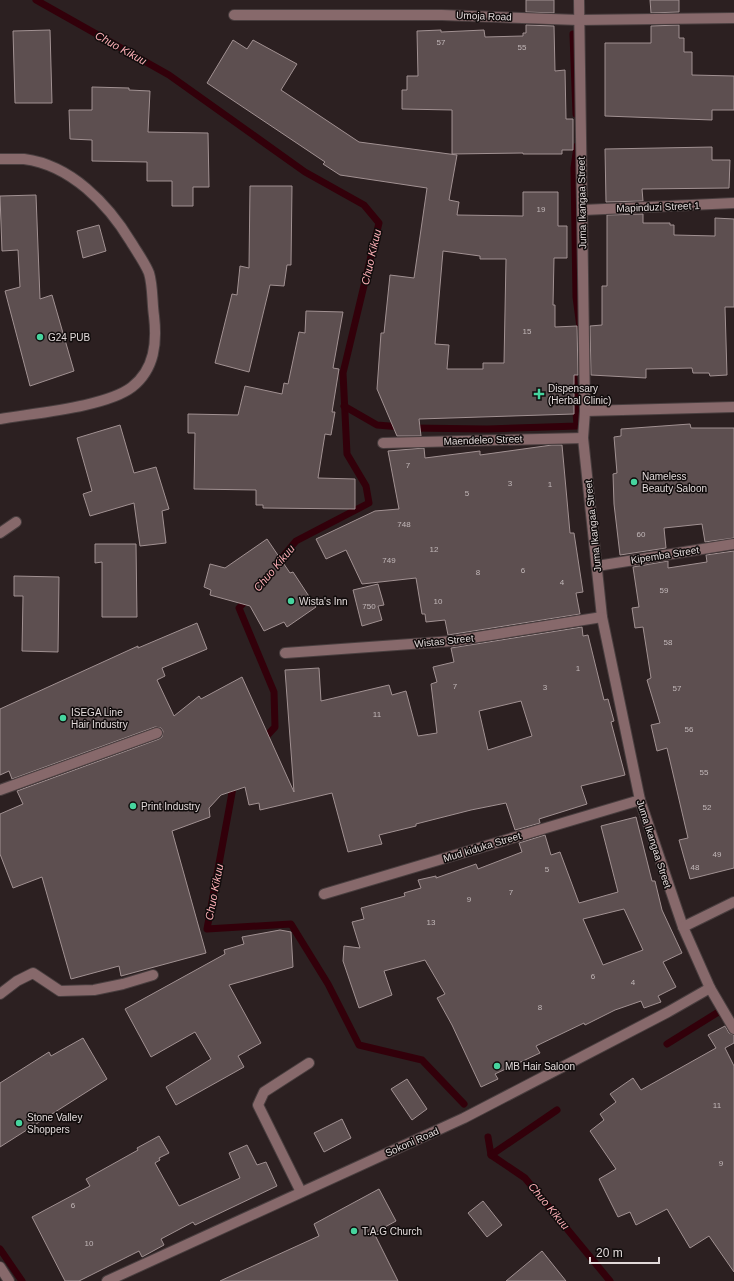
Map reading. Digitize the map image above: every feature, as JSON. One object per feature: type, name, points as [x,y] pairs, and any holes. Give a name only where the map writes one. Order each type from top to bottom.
[{"type":"street","name":"Juma Ikangaa Street","points":[[579,0],[585,411],[583,438],[602,617],[640,800],[683,927],[710,988],[734,1030]]},
{"type":"street","name":"Umoja Road","points":[[234,15],[442,15],[579,20],[734,18]]},
{"type":"street","points":[[0,159],[24,159],[47,165],[72,177],[93,193],[119,222],[149,274],[156,337],[152,359],[145,374],[131,387],[94,403],[0,419]]},
{"type":"street","name":"Mapinduzi Street 1","points":[[583,210],[734,203]]},
{"type":"street","points":[[585,411],[734,407]]},
{"type":"street","name":"Maendeleo Street","points":[[383,443],[583,438]]},
{"type":"street","points":[[0,533],[16,522]]},
{"type":"street","name":"Kipemba Street","points":[[597,566],[734,544]]},
{"type":"street","name":"Wistas Street","points":[[284,653],[453,641],[602,617]]},
{"type":"street","points":[[0,790],[156,733]]},
{"type":"street","name":"Mud kiduka Street","points":[[324,894],[640,800]]},
{"type":"street","points":[[683,927],[734,902]]},
{"type":"street","points":[[0,994],[17,981],[33,973],[60,991],[94,990],[123,984],[153,975]]},
{"type":"street","name":"Sokoni Road","points":[[107,1281],[464,1118],[668,1012],[710,988]]},
{"type":"street","points":[[301,1192],[258,1105],[264,1092],[309,1063]]},
{"type":"street","points":[[0,1267],[10,1281]]},
{"type":"building","points":[[526,0],[554,0],[554,13],[526,12]]},
{"type":"building","points":[[650,0],[679,0],[679,12],[651,13]]},
{"type":"building","points":[[526,25],[554,26],[555,71],[565,70],[566,119],[573,119],[573,150],[562,150],[562,154],[452,154],[452,110],[402,109],[402,90],[407,90],[407,76],[418,76],[417,31],[441,30],[441,32],[484,30],[485,37],[523,36],[523,33],[526,33]]},
{"type":"building","points":[[679,25],[679,38],[684,38],[684,52],[692,52],[692,75],[734,76],[734,110],[712,110],[712,120],[605,116],[605,43],[651,43],[651,26]]},
{"type":"building","points":[[50,30],[52,103],[15,103],[13,31]]},
{"type":"building","points":[[233,40],[247,49],[253,40],[297,64],[281,90],[359,142],[457,155],[449,200],[459,202],[457,215],[523,216],[523,192],[558,192],[558,226],[567,226],[567,258],[554,258],[553,305],[555,305],[555,327],[577,326],[578,375],[574,375],[574,414],[419,419],[421,436],[397,436],[377,389],[381,333],[384,333],[390,275],[414,278],[427,188],[340,175],[323,164],[325,162],[207,83]],"holes":[[[443,251],[480,256],[480,259],[506,259],[504,363],[483,363],[483,369],[447,369],[449,345],[435,344]]]},
{"type":"building","points":[[92,87],[129,88],[129,90],[150,91],[148,132],[208,133],[209,187],[193,187],[193,206],[172,206],[172,181],[147,181],[147,162],[92,161],[92,140],[70,139],[69,110],[92,110]]},
{"type":"building","points":[[712,147],[712,160],[730,160],[729,188],[642,189],[643,201],[606,202],[605,149]]},
{"type":"building","points":[[250,186],[292,186],[291,265],[287,265],[284,286],[270,285],[249,372],[215,363],[232,294],[237,295],[240,266],[249,268]]},
{"type":"building","points":[[36,195],[40,299],[52,295],[74,371],[30,386],[5,291],[20,287],[18,250],[2,251],[0,196]]},
{"type":"building","points":[[643,214],[643,223],[670,223],[670,225],[674,225],[674,235],[715,236],[715,218],[734,219],[734,307],[725,307],[727,375],[710,376],[709,373],[693,373],[692,368],[646,369],[646,378],[591,375],[590,326],[602,325],[602,286],[607,286],[607,215]]},
{"type":"building","points":[[99,225],[106,251],[83,258],[77,231]]},
{"type":"building","points":[[306,311],[343,312],[333,368],[339,369],[332,412],[335,412],[331,435],[325,434],[318,478],[355,479],[355,509],[263,508],[263,505],[256,505],[256,490],[194,489],[195,433],[188,433],[188,414],[238,415],[245,386],[282,394],[284,383],[288,384],[299,332],[305,333]]},
{"type":"building","points":[[690,424],[691,428],[734,428],[734,538],[705,542],[702,524],[664,528],[666,548],[620,555],[614,504],[613,474],[617,473],[614,437],[621,436],[621,429]]},
{"type":"building","points":[[120,425],[134,473],[156,467],[169,509],[162,511],[166,543],[140,546],[134,503],[90,516],[83,494],[92,491],[77,438]]},
{"type":"building","points":[[552,445],[562,445],[570,533],[574,533],[583,592],[576,593],[580,614],[448,635],[445,620],[426,622],[425,614],[422,614],[416,578],[362,584],[346,550],[326,559],[316,539],[375,511],[399,509],[388,451],[424,448],[425,458],[480,451],[480,455]]},
{"type":"building","points":[[267,539],[290,573],[293,572],[316,607],[287,627],[284,622],[264,631],[250,606],[210,595],[211,590],[204,587],[210,564],[225,568]]},
{"type":"building","points":[[95,544],[136,544],[137,617],[102,617],[102,562],[95,563]]},
{"type":"building","points":[[734,551],[734,868],[690,879],[679,840],[688,838],[667,748],[657,751],[651,725],[660,723],[647,680],[651,678],[643,627],[635,628],[632,608],[639,607],[633,567],[668,561],[668,568],[707,562],[706,555]]},
{"type":"building","points":[[14,576],[59,577],[58,652],[22,651],[23,596],[14,596]]},
{"type":"building","points":[[378,584],[384,605],[378,606],[382,620],[362,626],[353,590]]},
{"type":"building","points":[[197,623],[207,649],[162,668],[165,676],[157,680],[174,716],[199,696],[201,699],[242,677],[294,792],[285,670],[319,668],[321,701],[389,685],[392,695],[406,691],[418,736],[437,733],[431,684],[437,682],[433,667],[454,662],[451,648],[582,627],[583,636],[588,635],[604,700],[608,699],[614,721],[611,722],[625,775],[581,786],[587,804],[539,819],[540,823],[515,830],[506,803],[471,810],[379,835],[382,844],[348,852],[332,793],[260,810],[259,803],[249,805],[245,787],[221,795],[209,808],[210,817],[172,831],[206,953],[121,976],[119,966],[71,979],[42,877],[13,888],[0,854],[0,814],[23,804],[17,791],[159,739],[162,737],[163,731],[161,728],[155,727],[12,779],[9,771],[0,775],[0,709],[138,646],[138,648]],"holes":[[[521,701],[532,736],[488,750],[479,711]]]},
{"type":"building","points":[[636,817],[652,881],[655,881],[662,910],[682,953],[663,962],[676,987],[658,996],[661,1002],[644,1008],[641,1001],[615,1010],[585,1025],[584,1023],[536,1046],[540,1053],[495,1074],[498,1079],[481,1087],[452,1025],[437,998],[445,994],[425,960],[384,971],[392,995],[359,1008],[343,961],[344,946],[360,948],[352,922],[364,919],[361,908],[405,896],[404,893],[421,888],[418,880],[436,876],[436,878],[476,864],[478,869],[522,852],[519,843],[545,835],[551,855],[560,852],[579,903],[618,892],[601,826]],"holes":[[[624,909],[643,950],[603,965],[583,919]]]},
{"type":"building","points":[[280,930],[291,932],[293,967],[229,985],[261,1043],[238,1056],[244,1067],[176,1105],[166,1087],[211,1059],[195,1032],[151,1057],[125,1009],[225,954],[224,950],[244,944],[242,937]]},
{"type":"building","points":[[725,1026],[729,1033],[734,1035],[734,1043],[725,1048],[734,1066],[734,1272],[709,1236],[690,1248],[667,1209],[636,1225],[630,1212],[618,1217],[599,1179],[616,1169],[590,1131],[604,1120],[600,1114],[616,1102],[610,1094],[633,1078],[641,1090],[716,1048],[708,1035]]},
{"type":"building","name":"Stone Valley Shoppers","points":[[83,1038],[107,1079],[0,1147],[0,1083],[49,1052],[51,1056]]},
{"type":"building","points":[[407,1079],[427,1109],[412,1120],[391,1089]]},
{"type":"building","points":[[342,1119],[351,1138],[324,1152],[314,1133]]},
{"type":"building","points":[[159,1136],[169,1153],[159,1158],[160,1160],[155,1163],[179,1206],[240,1178],[229,1153],[247,1145],[257,1165],[266,1162],[277,1186],[195,1225],[193,1222],[161,1239],[164,1245],[142,1257],[139,1251],[79,1281],[65,1281],[32,1217],[90,1186],[86,1179],[138,1150],[137,1148]]},
{"type":"building","points":[[379,1189],[396,1221],[374,1233],[398,1281],[220,1281],[319,1236],[314,1224]]},
{"type":"building","points":[[483,1201],[502,1225],[487,1237],[468,1213]]},
{"type":"building","points":[[542,1251],[566,1281],[506,1281]]},
{"type":"waterway","name":"Chuo Kikuu","points":[[36,0],[169,75],[305,172],[364,205],[379,223],[343,373],[347,454],[366,486],[369,503],[296,541],[275,566]]},
{"type":"waterway","points":[[573,34],[576,114]]},
{"type":"waterway","points":[[577,146],[574,168],[576,297],[580,327]]},
{"type":"waterway","points":[[412,428],[487,429],[577,426],[573,367]]},
{"type":"waterway","points":[[344,406],[377,425],[401,427]]},
{"type":"waterway","name":"Chuo Kikuu","points":[[249,597],[239,608],[274,692],[275,727],[262,741]]},
{"type":"waterway","name":"Chuo Kikuu","points":[[234,782],[207,929],[291,924],[328,984],[359,1045],[422,1060],[464,1104]]},
{"type":"waterway","points":[[667,1044],[720,1011],[724,1017]]},
{"type":"waterway","points":[[491,1155],[557,1110]]},
{"type":"waterway","name":"Chuo Kikuu","points":[[488,1137],[491,1155],[525,1178],[610,1281]]},
{"type":"waterway","points":[[0,1249],[22,1281]]},
{"type":"place","name":"G24 PUB","points":[[40,337]]},
{"type":"place","name":"Dispensary (Herbal Clinic)","points":[[539,394]]},
{"type":"place","name":"Nameless Beauty Saloon","points":[[634,482]]},
{"type":"place","name":"Wista's Inn","points":[[291,601]]},
{"type":"place","name":"ISEGA Line Hair Industry","points":[[63,718]]},
{"type":"place","name":"Print Industry","points":[[133,806]]},
{"type":"place","name":"MB Hair Saloon","points":[[497,1066]]},
{"type":"place","name":"Stone Valley Shoppers","points":[[19,1123]]},
{"type":"place","name":"T.A.G Church","points":[[354,1231]]}]
